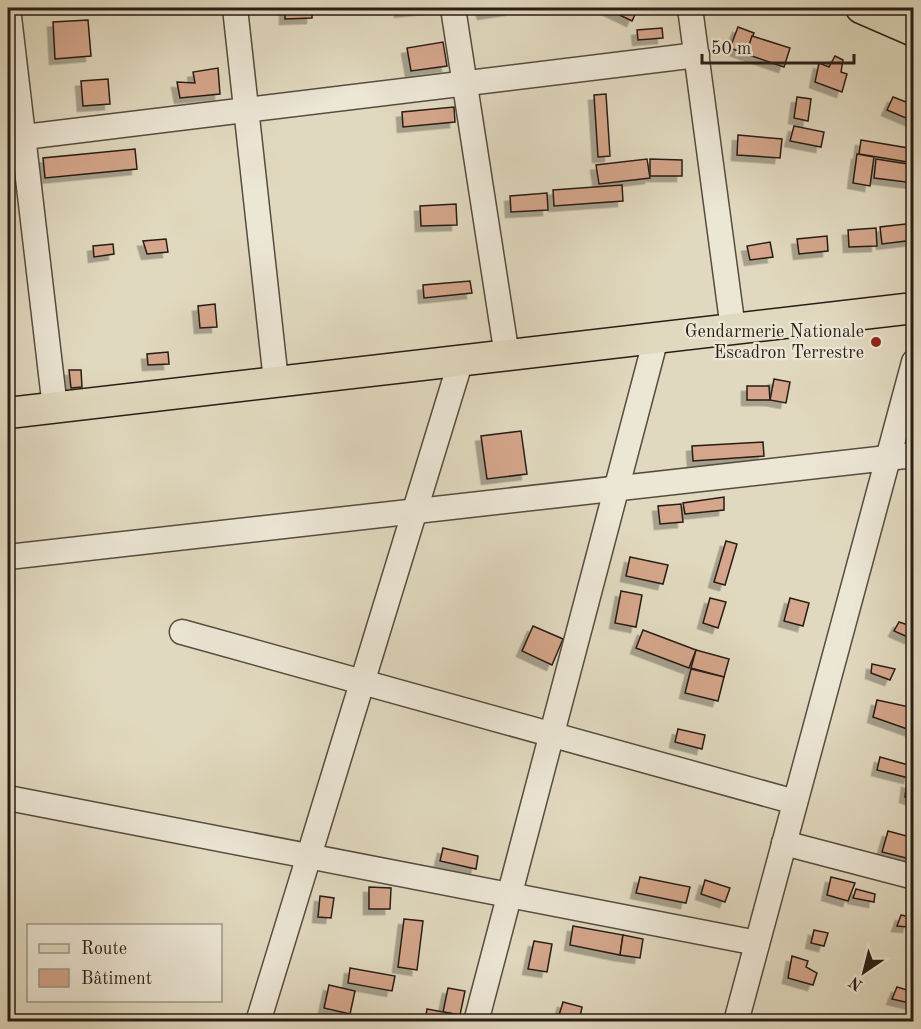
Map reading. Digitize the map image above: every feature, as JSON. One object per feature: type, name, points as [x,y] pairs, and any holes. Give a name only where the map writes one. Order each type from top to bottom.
[{"type":"main road","points":[[861,8],[914,31]]},
{"type":"main road","points":[[8,413],[914,308]]},
{"type":"street","points":[[8,8],[15,138],[55,408]]},
{"type":"street","points":[[235,8],[276,381]]},
{"type":"street","points":[[453,8],[507,356]]},
{"type":"street","points":[[690,8],[732,329]]},
{"type":"street","points":[[15,138],[697,55]]},
{"type":"street","points":[[476,1022],[656,338]]},
{"type":"street","points":[[258,1022],[461,360]]},
{"type":"street","points":[[735,1022],[914,362]]},
{"type":"street","points":[[8,557],[914,455]]},
{"type":"street","points":[[183,632],[795,802]]},
{"type":"street","points":[[8,798],[757,943]]},
{"type":"street","points":[[784,843],[914,877]]},
{"type":"building","points":[[285,8],[312,8],[312,18],[285,19]]},
{"type":"building","points":[[400,8],[435,8],[400,12]]},
{"type":"building","points":[[481,8],[509,8],[510,10],[483,14]]},
{"type":"building","points":[[605,8],[638,8],[632,21]]},
{"type":"building","points":[[88,20],[91,56],[55,59],[53,22]]},
{"type":"building","points":[[738,27],[754,33],[746,54],[730,48]]},
{"type":"building","points":[[662,28],[663,38],[638,40],[637,30]]},
{"type":"building","points":[[752,36],[790,48],[784,67],[746,54]]},
{"type":"building","points":[[443,42],[447,66],[411,71],[407,48]]},
{"type":"building","points":[[835,56],[843,60],[841,72],[847,74],[842,92],[815,82],[819,63],[829,67]]},
{"type":"building","points":[[218,68],[220,94],[180,98],[177,82],[195,83],[193,72]]},
{"type":"building","points":[[108,79],[110,104],[83,106],[81,81]]},
{"type":"building","points":[[606,94],[610,156],[598,157],[594,95]]},
{"type":"building","points":[[797,97],[811,99],[808,121],[794,118]]},
{"type":"building","points":[[893,97],[914,105],[913,121],[887,110]]},
{"type":"building","points":[[454,107],[455,122],[403,127],[402,112]]},
{"type":"building","points":[[794,126],[824,132],[821,147],[790,141]]},
{"type":"building","points":[[738,135],[782,139],[780,158],[737,155]]},
{"type":"building","points":[[861,140],[914,149],[914,163],[859,154]]},
{"type":"building","points":[[135,149],[137,169],[45,178],[43,158]]},
{"type":"building","points":[[857,154],[874,157],[870,186],[853,183]]},
{"type":"building","points":[[647,159],[650,178],[599,184],[596,165]]},
{"type":"building","points":[[650,159],[682,160],[682,176],[650,176]]},
{"type":"building","points":[[876,159],[914,165],[914,183],[874,178]]},
{"type":"building","points":[[622,185],[623,201],[554,206],[553,190]]},
{"type":"building","points":[[547,193],[548,210],[511,212],[510,196]]},
{"type":"building","points":[[456,204],[457,225],[421,226],[420,206]]},
{"type":"building","points":[[914,223],[914,240],[882,244],[880,227]]},
{"type":"building","points":[[876,228],[877,246],[849,247],[848,230]]},
{"type":"building","points":[[827,236],[828,251],[799,254],[797,239]]},
{"type":"building","points":[[166,239],[168,252],[147,254],[143,241]]},
{"type":"building","points":[[770,242],[773,257],[750,260],[747,246]]},
{"type":"building","points":[[113,244],[114,254],[94,257],[93,246]]},
{"type":"building","points":[[470,281],[472,293],[424,298],[423,285]]},
{"type":"building","points":[[215,304],[217,327],[200,328],[198,306]]},
{"type":"building","points":[[168,352],[169,364],[148,365],[147,354]]},
{"type":"building","points":[[69,370],[81,370],[82,387],[71,388]]},
{"type":"building","points":[[774,379],[790,382],[786,403],[770,400]]},
{"type":"building","points":[[747,386],[769,386],[770,400],[747,400]]},
{"type":"building","points":[[521,431],[527,474],[487,479],[481,436]]},
{"type":"building","points":[[763,442],[764,456],[693,461],[692,446]]},
{"type":"building","points":[[724,497],[724,510],[685,514],[683,503]]},
{"type":"building","points":[[681,504],[683,522],[660,524],[658,506]]},
{"type":"building","points":[[726,541],[737,544],[725,585],[714,582]]},
{"type":"building","points":[[630,557],[668,565],[663,584],[626,576]]},
{"type":"building","points":[[621,591],[642,595],[636,627],[615,623]]},
{"type":"building","points":[[710,598],[726,602],[718,628],[703,623]]},
{"type":"building","points":[[790,598],[809,603],[803,626],[784,621]]},
{"type":"building","points":[[899,622],[914,627],[910,638],[894,631]]},
{"type":"building","points":[[533,626],[563,639],[552,665],[522,651]]},
{"type":"building","points":[[643,630],[696,650],[689,668],[636,648]]},
{"type":"building","points":[[696,650],[729,659],[724,677],[691,668]]},
{"type":"building","points":[[872,664],[895,669],[890,680],[871,673]]},
{"type":"building","points":[[691,669],[724,677],[718,701],[685,693]]},
{"type":"building","points":[[877,700],[914,708],[910,730],[873,717]]},
{"type":"building","points":[[678,729],[705,735],[702,749],[675,742]]},
{"type":"building","points":[[880,757],[912,766],[909,778],[877,770]]},
{"type":"building","points":[[907,782],[914,784],[914,800],[905,797]]},
{"type":"building","points":[[888,831],[914,838],[914,860],[882,852]]},
{"type":"building","points":[[443,848],[478,856],[476,869],[440,861]]},
{"type":"building","points":[[640,877],[690,887],[686,903],[636,893]]},
{"type":"building","points":[[831,877],[855,883],[848,901],[827,895]]},
{"type":"building","points":[[705,880],[730,888],[725,902],[701,894]]},
{"type":"building","points":[[369,887],[391,888],[390,909],[369,909]]},
{"type":"building","points":[[856,889],[875,894],[874,902],[853,898]]},
{"type":"building","points":[[320,896],[334,898],[331,918],[318,917]]},
{"type":"building","points":[[901,915],[910,917],[908,927],[897,926]]},
{"type":"building","points":[[404,919],[423,921],[417,970],[398,967]]},
{"type":"building","points":[[573,926],[623,935],[620,955],[570,945]]},
{"type":"building","points":[[814,930],[828,933],[824,946],[811,943]]},
{"type":"building","points":[[623,935],[643,939],[640,958],[620,955]]},
{"type":"building","points":[[534,941],[552,944],[547,972],[528,969]]},
{"type":"building","points":[[792,956],[808,961],[806,967],[817,973],[813,985],[788,978]]},
{"type":"building","points":[[350,968],[395,976],[392,991],[348,983]]},
{"type":"building","points":[[329,985],[355,991],[350,1014],[324,1008]]},
{"type":"building","points":[[897,987],[914,992],[914,1004],[892,999]]},
{"type":"building","points":[[448,988],[465,991],[460,1015],[443,1012]]},
{"type":"building","points":[[563,1002],[582,1007],[579,1022],[557,1022]]},
{"type":"building","points":[[427,1009],[460,1015],[459,1022],[425,1022]]},
{"type":"place","name":"Gendarmerie Nationale Escadron Terrestre","points":[[876,342]]}]
